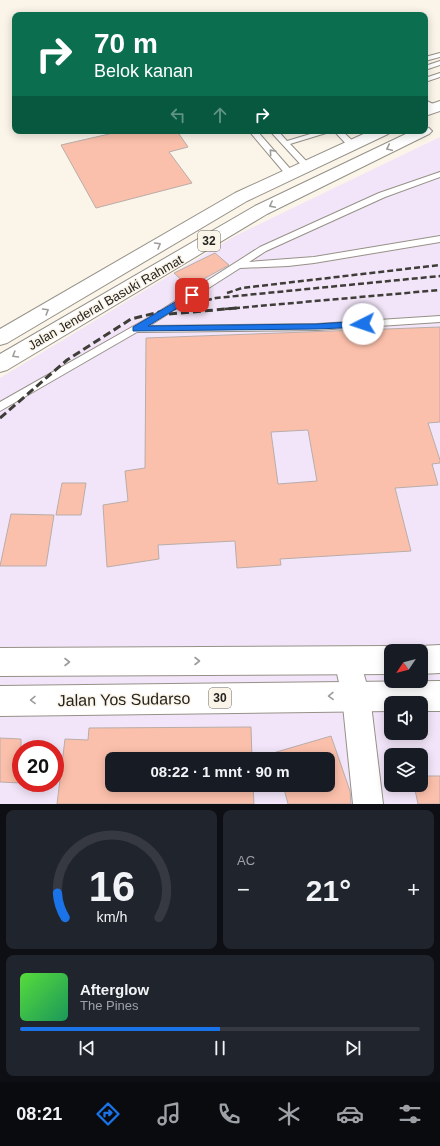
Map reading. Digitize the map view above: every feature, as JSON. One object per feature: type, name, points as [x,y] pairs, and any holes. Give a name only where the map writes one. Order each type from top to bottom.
[{"type":"highway","name":"Jalan Jenderal Basuki Rahmat","points":[[0,338],[240,197],[375,134]]},
{"type":"highway","name":"Jalan Jenderal Basuki Rahmat","points":[[0,364],[261,210],[416,134]]},
{"type":"highway","points":[[428,660],[440,659]]},
{"type":"highway","points":[[0,662],[384,660]]},
{"type":"highway","name":"Jalan Yos Sudarso","points":[[0,701],[440,696]]},
{"type":"street","points":[[347,660],[356,696],[368,804]]},
{"type":"lane","points":[[428,58],[440,55]]},
{"type":"lane","points":[[428,67],[440,63]]},
{"type":"lane","points":[[428,79],[440,75]]},
{"type":"lane","points":[[256,134],[290,174]]},
{"type":"lane","points":[[277,134],[307,166]]},
{"type":"lane","points":[[286,143],[318,134]]},
{"type":"lane","points":[[341,134],[352,145]]},
{"type":"lane","points":[[0,407],[136,329],[270,246],[382,195],[440,174]]},
{"type":"lane","points":[[238,266],[308,261],[440,239]]},
{"type":"lane","points":[[136,329],[317,326],[440,319]]},
{"type":"shaded area","points":[[440,137],[440,804],[0,804],[0,378],[235,236]]},
{"type":"building","points":[[109,134],[179,134],[188,147],[169,152],[192,183],[96,208],[61,145]]},
{"type":"building","points":[[215,253],[229,265],[189,287],[174,273]]},
{"type":"building","points":[[440,327],[440,422],[428,423],[440,460],[440,463],[432,464],[438,485],[395,488],[411,551],[280,559],[281,565],[237,568],[235,541],[158,545],[159,559],[107,567],[103,505],[128,501],[125,471],[145,468],[146,338]],"holes":[[[308,430],[317,481],[278,484],[271,432]]]},
{"type":"building","points":[[62,483],[86,483],[81,515],[56,515]]},
{"type":"building","points":[[11,514],[54,515],[46,566],[0,566]]},
{"type":"building","points":[[251,727],[252,752],[105,752],[105,792],[253,792],[254,804],[57,804],[58,792],[64,792],[65,739],[88,740],[89,728]]},
{"type":"building","points":[[331,736],[350,791],[351,804],[288,804],[285,792],[335,792],[335,752],[276,752]]},
{"type":"building","points":[[0,738],[21,739],[12,740],[12,783],[0,782]]},
{"type":"building","points":[[428,776],[440,776],[440,804],[418,804],[415,792],[428,792]]},
{"type":"railway","points":[[227,293],[242,288],[440,265]]},
{"type":"railway","points":[[171,309],[216,298],[440,276]]},
{"type":"railway","points":[[225,309],[440,290]]},
{"type":"railway","points":[[0,418],[67,360],[131,319],[176,308]]},
{"type":"railway","points":[[169,314],[237,308]]},
{"type":"route","points":[[192,295],[136,329],[363,324]]}]
